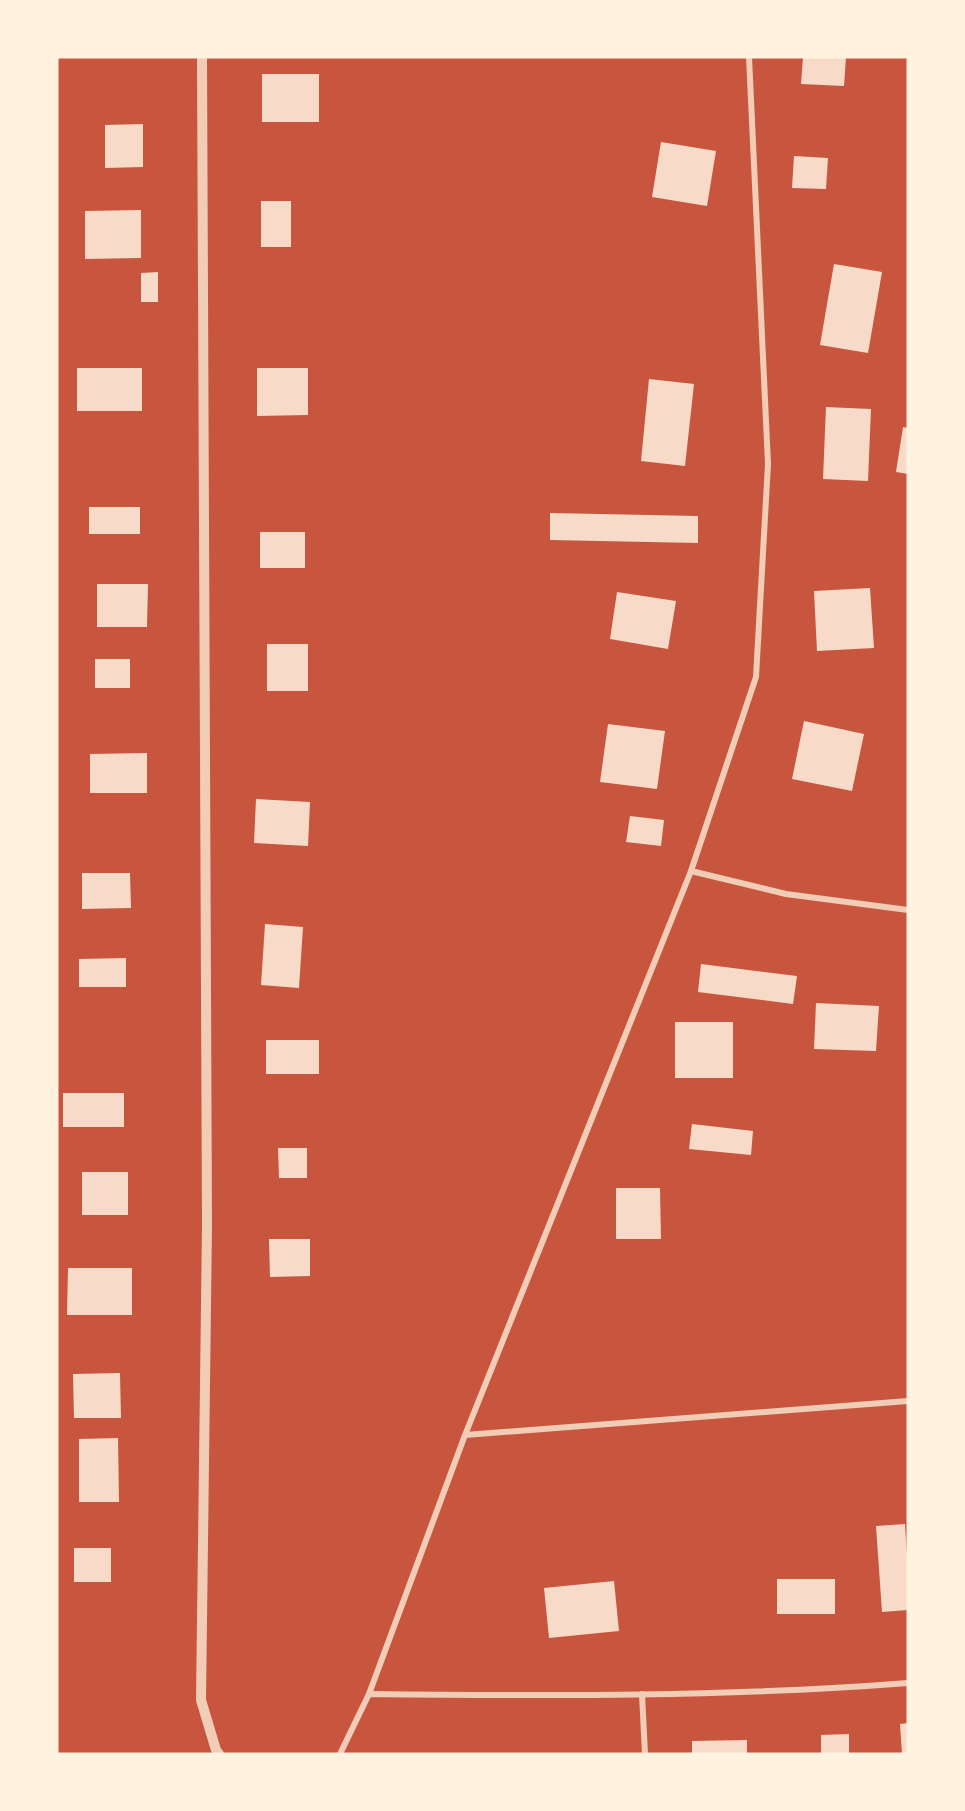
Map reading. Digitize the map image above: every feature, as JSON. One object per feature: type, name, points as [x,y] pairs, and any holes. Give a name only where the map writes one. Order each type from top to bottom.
[{"type":"street","points":[[202,57],[207,1226],[201,1700],[219,1754]]},
{"type":"street","points":[[340,1754],[369,1694],[465,1436],[691,871],[756,677],[768,464],[749,57]]},
{"type":"street","points":[[691,871],[786,894],[908,910]]},
{"type":"street","points":[[465,1436],[908,1401]]},
{"type":"street","points":[[369,1694],[642,1694],[856,1687],[908,1683]]},
{"type":"street","points":[[642,1694],[645,1754]]},
{"type":"building","points":[[803,57],[846,57],[844,86],[801,84]]},
{"type":"building","points":[[262,74],[319,74],[319,122],[262,122]]},
{"type":"building","points":[[143,124],[143,167],[105,168],[105,125]]},
{"type":"building","points":[[661,142],[716,151],[707,206],[652,197]]},
{"type":"building","points":[[794,156],[828,158],[826,189],[792,188]]},
{"type":"building","points":[[261,201],[291,201],[291,247],[261,247]]},
{"type":"building","points":[[141,210],[141,258],[85,259],[85,211]]},
{"type":"building","points":[[834,264],[882,272],[868,353],[820,345]]},
{"type":"building","points":[[158,272],[158,302],[141,302],[141,273]]},
{"type":"building","points":[[77,368],[142,368],[142,411],[77,411]]},
{"type":"building","points":[[257,368],[308,368],[308,415],[257,416]]},
{"type":"building","points":[[649,379],[694,384],[685,466],[641,461]]},
{"type":"building","points":[[826,407],[871,409],[868,481],[823,479]]},
{"type":"building","points":[[903,427],[908,428],[908,474],[896,472]]},
{"type":"building","points":[[89,507],[140,507],[140,534],[89,534]]},
{"type":"building","points":[[550,513],[698,516],[698,543],[550,540]]},
{"type":"building","points":[[260,532],[305,532],[305,568],[260,568]]},
{"type":"building","points":[[97,584],[148,584],[147,627],[97,627]]},
{"type":"building","points":[[870,588],[874,648],[817,651],[814,591]]},
{"type":"building","points":[[617,592],[676,601],[668,649],[610,639]]},
{"type":"building","points":[[267,644],[308,644],[308,691],[267,691]]},
{"type":"building","points":[[95,659],[130,659],[130,688],[95,688]]},
{"type":"building","points":[[804,721],[864,734],[852,791],[792,779]]},
{"type":"building","points":[[608,724],[665,731],[657,789],[600,782]]},
{"type":"building","points":[[147,753],[147,793],[90,793],[90,754]]},
{"type":"building","points":[[256,799],[310,802],[308,846],[254,843]]},
{"type":"building","points":[[630,816],[664,820],[661,846],[626,842]]},
{"type":"building","points":[[82,873],[130,873],[131,908],[82,909]]},
{"type":"building","points":[[265,924],[303,927],[299,988],[261,985]]},
{"type":"building","points":[[126,958],[126,987],[79,987],[79,959]]},
{"type":"building","points":[[701,964],[797,976],[793,1004],[698,992]]},
{"type":"building","points":[[816,1003],[879,1006],[876,1051],[814,1049]]},
{"type":"building","points":[[675,1022],[733,1022],[733,1078],[675,1078]]},
{"type":"building","points":[[266,1040],[319,1040],[319,1074],[266,1074]]},
{"type":"building","points":[[63,1093],[124,1093],[124,1127],[63,1127]]},
{"type":"building","points":[[692,1124],[753,1131],[751,1155],[689,1149]]},
{"type":"building","points":[[278,1148],[307,1148],[307,1178],[279,1178]]},
{"type":"building","points":[[82,1172],[128,1172],[128,1215],[82,1215]]},
{"type":"building","points":[[616,1188],[660,1188],[661,1239],[616,1239]]},
{"type":"building","points":[[269,1239],[310,1239],[310,1276],[270,1277]]},
{"type":"building","points":[[68,1268],[132,1268],[132,1315],[67,1315]]},
{"type":"building","points":[[120,1373],[121,1418],[74,1418],[73,1374]]},
{"type":"building","points":[[118,1438],[119,1502],[79,1502],[79,1439]]},
{"type":"building","points":[[905,1524],[908,1610],[882,1612],[876,1526]]},
{"type":"building","points":[[74,1548],[111,1548],[111,1582],[74,1582]]},
{"type":"building","points":[[777,1579],[835,1579],[835,1614],[777,1614]]},
{"type":"building","points":[[614,1581],[619,1631],[549,1638],[544,1588]]},
{"type":"building","points":[[908,1723],[908,1754],[902,1754],[900,1724]]},
{"type":"building","points":[[849,1734],[849,1754],[821,1754],[821,1735]]},
{"type":"building","points":[[747,1740],[747,1754],[692,1754],[692,1741]]}]
